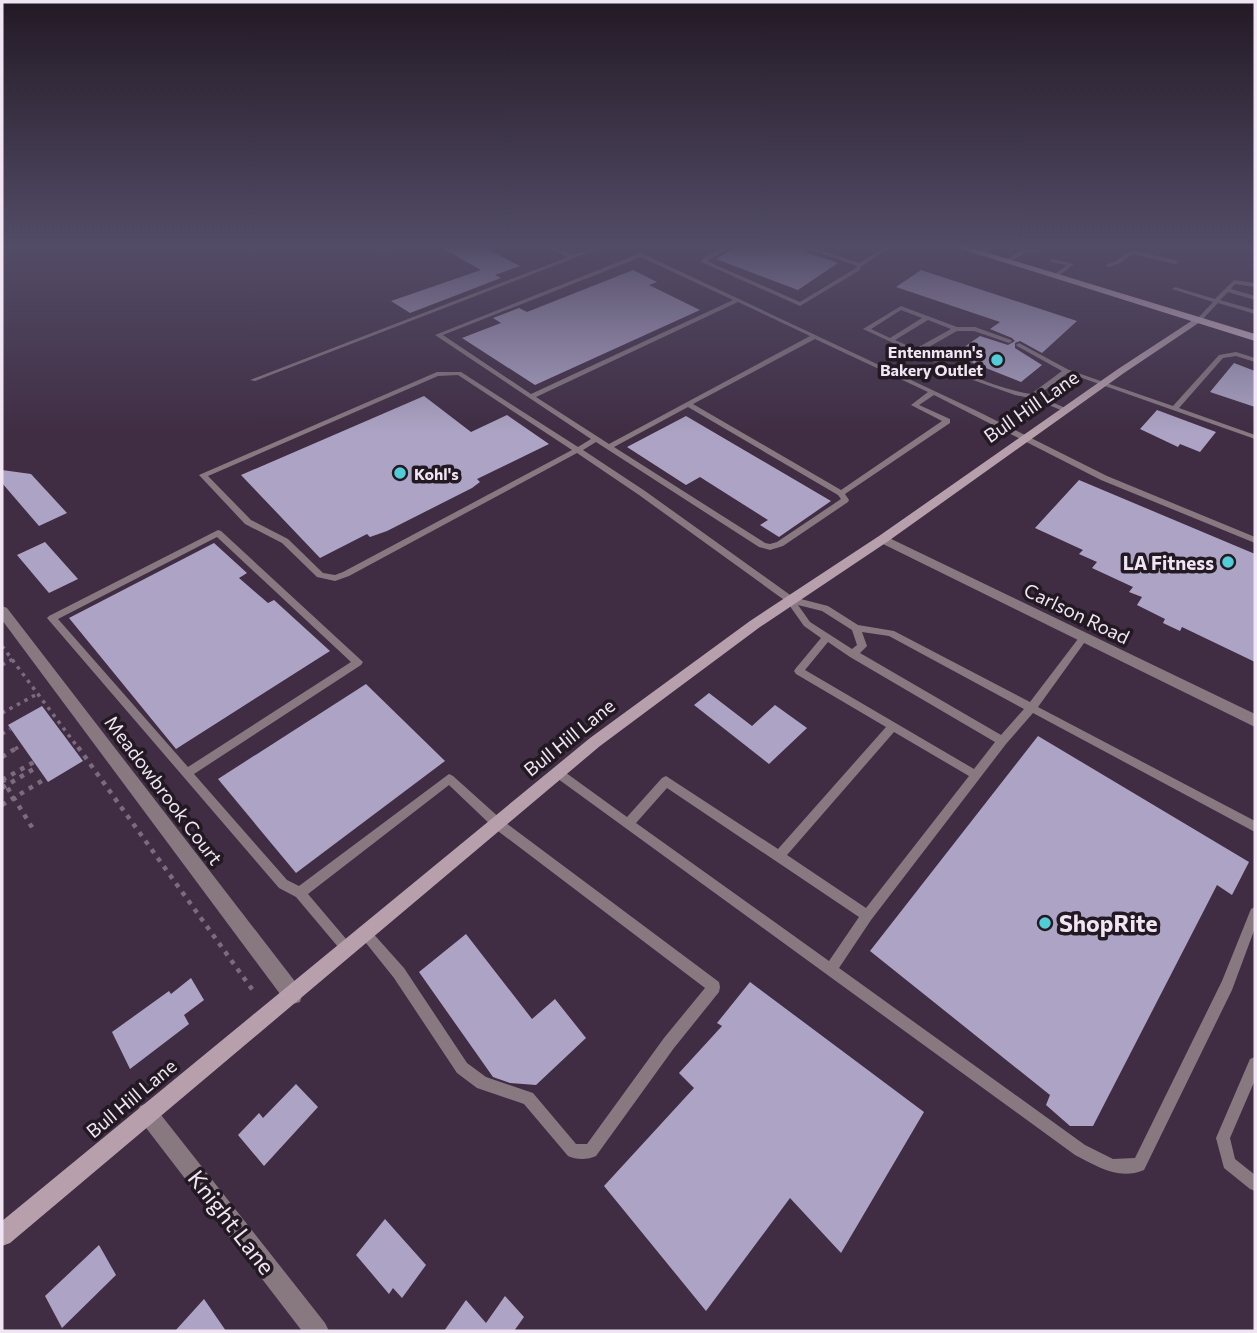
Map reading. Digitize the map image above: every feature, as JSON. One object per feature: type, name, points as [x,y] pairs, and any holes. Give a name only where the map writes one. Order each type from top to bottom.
[{"type":"main road","points":[[1164,309],[1255,338]]},
{"type":"main road","name":"Bull Hill Lane","points":[[2,1235],[595,742],[790,600],[883,539],[1105,382],[1199,320]]},
{"type":"street","name":"Carlson Road","points":[[883,539],[1255,721]]},
{"type":"street","name":"Meadowbrook Court","points":[[2,611],[293,995]]},
{"type":"street","name":"Knight Lane","points":[[147,1113],[317,1331]]},
{"type":"lane","points":[[253,380],[437,309]]},
{"type":"lane","points":[[503,309],[438,335],[762,545],[770,547],[780,544],[845,499],[841,492],[688,404]]},
{"type":"lane","points":[[531,397],[718,309]]},
{"type":"lane","points":[[758,309],[1104,478],[1255,540]]},
{"type":"lane","points":[[899,309],[866,329],[1021,396],[1032,396],[1066,410]]},
{"type":"lane","points":[[904,309],[956,328],[975,329],[1009,341]]},
{"type":"lane","points":[[1199,320],[1210,309]]},
{"type":"lane","points":[[891,340],[927,318]]},
{"type":"lane","points":[[917,352],[956,328]]},
{"type":"lane","points":[[608,447],[815,336]]},
{"type":"lane","points":[[1019,345],[1067,370],[1255,437]]},
{"type":"lane","points":[[1175,408],[1221,356],[1236,354],[1255,360]]},
{"type":"lane","points":[[1032,396],[1067,370]]},
{"type":"lane","points":[[596,439],[576,451],[335,578],[320,575],[285,541],[248,522],[203,475],[437,374],[459,373],[576,451],[642,493],[790,600],[807,624],[1002,741]]},
{"type":"lane","points":[[841,492],[947,421],[914,405],[932,393]]},
{"type":"lane","points":[[187,773],[358,662],[218,533],[52,618],[283,884],[300,893],[348,950]]},
{"type":"lane","points":[[790,600],[825,608],[856,628],[891,633],[1255,827]]},
{"type":"lane","points":[[853,654],[862,646],[856,628]]},
{"type":"lane","points":[[827,637],[799,671],[976,775]]},
{"type":"lane","points":[[830,970],[867,916],[1084,637]]},
{"type":"lane","points":[[779,856],[893,726]]},
{"type":"lane","points":[[558,773],[1080,1150],[1112,1166],[1139,1166],[1227,985],[1255,913]]},
{"type":"lane","points":[[300,893],[449,779],[498,824],[714,987],[669,1043],[591,1150],[573,1152],[528,1098],[482,1083],[462,1068],[399,974],[366,934]]},
{"type":"lane","points":[[628,824],[666,781],[867,916]]},
{"type":"lane","points":[[1255,1064],[1223,1138],[1229,1163],[1255,1184]]},
{"type":"path","points":[[2,646],[39,692],[254,992]]},
{"type":"path","points":[[2,665],[13,659]]},
{"type":"path","points":[[2,713],[39,692]]},
{"type":"path","points":[[2,734],[10,729]]},
{"type":"path","points":[[2,757],[22,745]]},
{"type":"path","points":[[34,762],[2,780],[35,832]]},
{"type":"path","points":[[4,787],[37,767]]},
{"type":"path","points":[[2,805],[45,779]]},
{"type":"building","points":[[516,309],[527,312],[534,309],[700,310],[535,385],[462,338],[501,323],[493,318]]},
{"type":"building","points":[[962,309],[1041,309],[1077,321],[1042,353],[1020,341],[1015,343],[1015,348],[1042,365],[1021,382],[953,355],[980,336],[1008,345],[1015,341],[990,329],[1000,322]]},
{"type":"building","points":[[1234,363],[1255,371],[1255,407],[1210,392]]},
{"type":"building","points":[[424,396],[471,432],[507,415],[549,444],[477,479],[480,482],[472,488],[387,531],[370,537],[367,534],[320,558],[241,475]]},
{"type":"building","points":[[1157,410],[1216,432],[1200,452],[1180,444],[1178,447],[1140,429]]},
{"type":"building","points":[[686,416],[831,501],[779,537],[760,525],[768,520],[700,477],[686,485],[627,447]]},
{"type":"building","points":[[2,470],[31,474],[67,513],[39,526],[2,483]]},
{"type":"building","points":[[1079,480],[1255,554],[1255,662],[1182,627],[1180,631],[1163,623],[1165,619],[1137,605],[1142,597],[1129,592],[1133,587],[1092,568],[1097,562],[1079,554],[1083,550],[1035,528]]},
{"type":"building","points":[[45,542],[78,579],[49,593],[17,555]]},
{"type":"building","points":[[214,543],[247,573],[239,578],[268,603],[274,600],[330,651],[176,749],[69,618]]},
{"type":"building","points":[[366,684],[445,761],[296,873],[218,779]]},
{"type":"building","points":[[709,693],[752,726],[775,705],[807,728],[769,764],[694,705]]},
{"type":"building","points":[[42,706],[83,761],[48,782],[8,725]]},
{"type":"building","name":"ShopRite","points":[[1038,736],[1249,862],[1232,895],[1217,885],[1093,1126],[1070,1126],[1046,1105],[1050,1095],[870,951]]},
{"type":"building","points":[[466,934],[532,1019],[555,999],[586,1038],[536,1085],[510,1083],[493,1077],[419,972]]},
{"type":"building","points":[[191,978],[204,1000],[184,1015],[189,1024],[130,1069],[112,1032]]},
{"type":"building","points":[[750,982],[924,1112],[841,1253],[790,1198],[706,1311],[604,1186],[694,1088],[679,1073],[722,1026],[717,1023]]},
{"type":"building","points":[[296,1084],[318,1107],[264,1166],[238,1135],[259,1113],[263,1118]]},
{"type":"building","points":[[385,1219],[426,1265],[402,1298],[393,1288],[389,1294],[356,1255]]},
{"type":"building","points":[[99,1245],[116,1275],[62,1328],[45,1296]]},
{"type":"building","points":[[505,1296],[524,1317],[514,1331],[444,1331],[466,1300],[486,1323]]},
{"type":"building","points":[[204,1299],[226,1331],[175,1331]]},
{"type":"place","name":"Entenmann's Bakery Outlet","points":[[997,360]]},
{"type":"place","name":"Kohl's","points":[[400,473]]},
{"type":"place","name":"LA Fitness","points":[[1228,562]]},
{"type":"place","name":"ShopRite","points":[[1045,923]]}]
